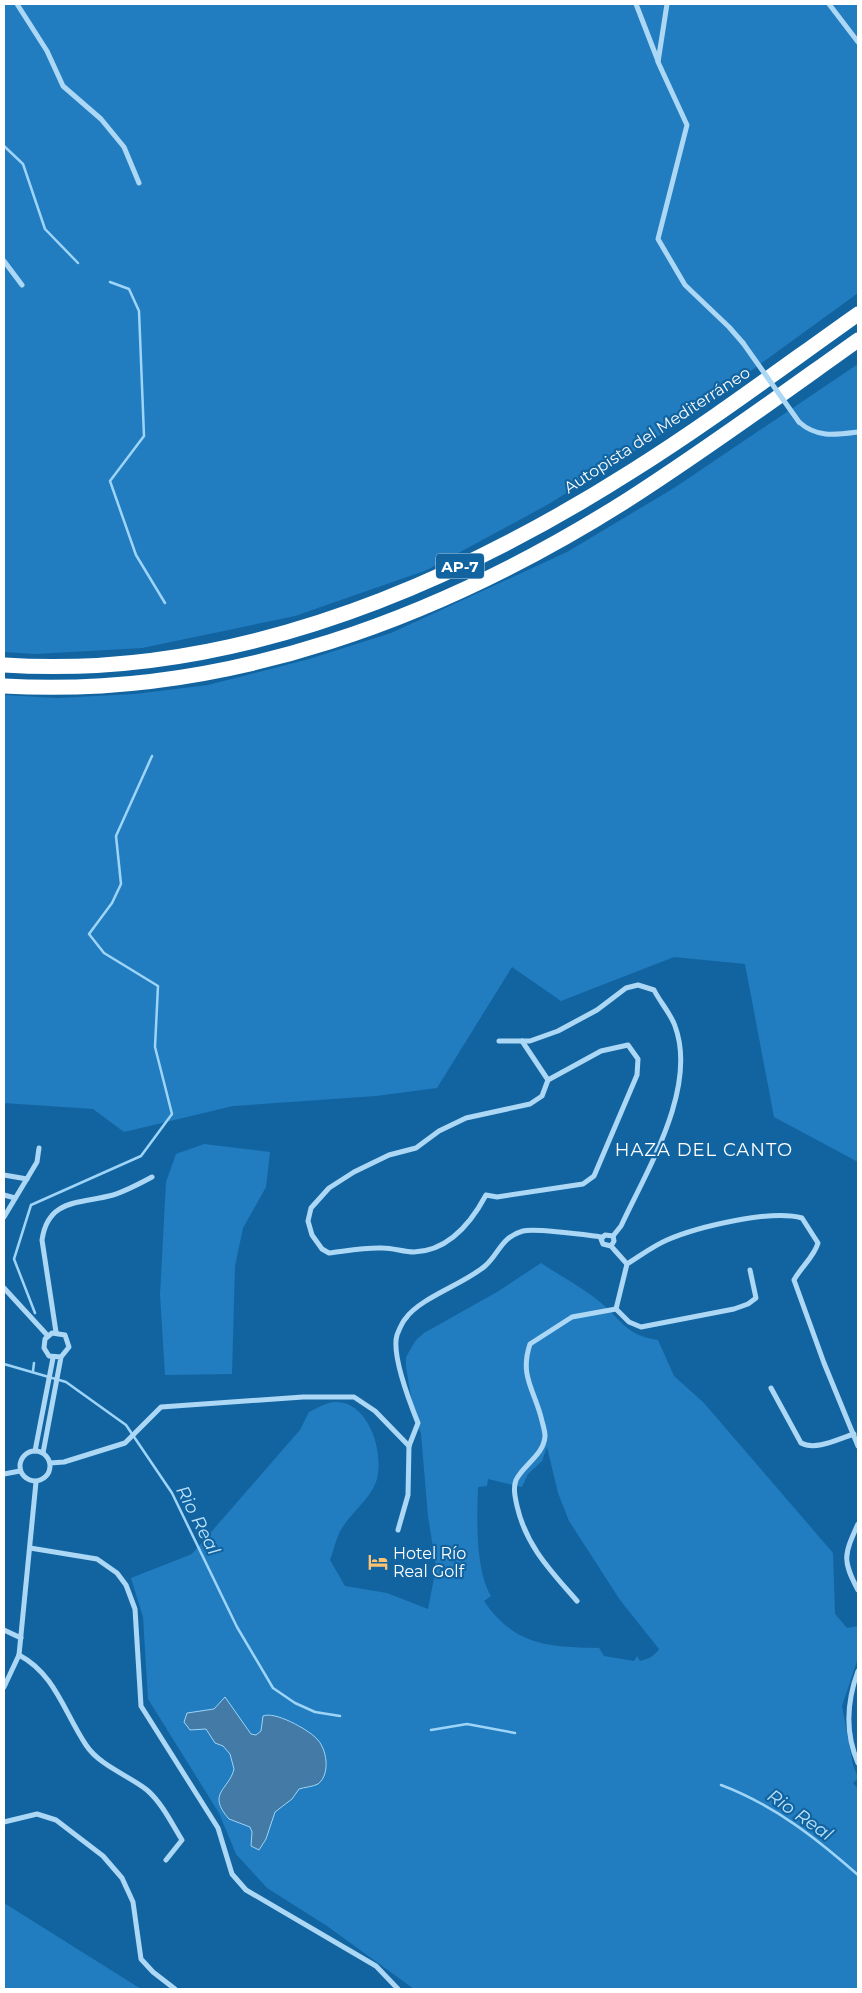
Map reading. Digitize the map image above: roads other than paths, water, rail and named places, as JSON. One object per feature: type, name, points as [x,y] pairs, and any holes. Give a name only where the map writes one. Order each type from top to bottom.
[{"type":"highway","points":[[574,505],[619,472],[746,386],[858,301]]},
{"type":"highway","name":"Autopista del Mediterráneo","points":[[4,665],[92,665],[143,660],[235,645],[303,628],[384,599],[439,576],[574,505],[692,431],[858,314]]},
{"type":"highway","name":"AP-7","points":[[4,686],[91,686],[139,682],[234,668],[287,655],[383,624],[486,579],[627,500],[746,421],[858,340]]},
{"type":"highway","points":[[627,500],[660,487],[858,352]]},
{"type":"street","points":[[18,4],[47,51],[63,86],[101,119],[124,147],[139,183]]},
{"type":"street","points":[[636,4],[658,62],[687,124],[658,239],[684,285],[729,327],[743,343],[799,422],[822,435],[858,432]]},
{"type":"street","points":[[658,62],[667,4]]},
{"type":"street","points":[[829,4],[858,42]]},
{"type":"street","points":[[4,261],[22,286]]},
{"type":"street","points":[[499,1041],[530,1041],[558,1031],[597,1010],[626,988],[638,985],[654,990],[675,1025],[682,1056],[679,1090],[657,1148],[621,1226],[613,1236],[614,1241],[611,1246]]},
{"type":"street","points":[[522,1041],[548,1080]]},
{"type":"street","points":[[628,1045],[638,1059],[637,1075],[594,1176],[583,1184],[497,1197],[486,1195],[476,1213],[459,1232],[436,1249],[413,1252],[382,1248],[329,1253],[322,1249],[312,1235],[308,1221],[311,1208],[329,1188],[354,1172],[389,1155],[416,1148],[439,1131],[466,1118],[530,1104],[542,1096],[548,1080],[601,1051],[628,1045]]},
{"type":"street","points":[[4,1217],[37,1162],[39,1148]]},
{"type":"street","points":[[4,1175],[27,1179]]},
{"type":"street","points":[[56,1332],[42,1240],[44,1228],[49,1218],[63,1206],[116,1194],[152,1177]]},
{"type":"street","points":[[4,1195],[15,1198]]},
{"type":"street","points":[[616,1310],[627,1264],[664,1241],[688,1231],[737,1221],[791,1215],[802,1218],[818,1243],[816,1250],[799,1270],[794,1280],[824,1363],[858,1446]]},
{"type":"street","points":[[398,1530],[408,1495],[409,1446],[418,1423],[401,1377],[397,1337],[406,1318],[427,1301],[454,1287],[486,1265],[500,1245],[524,1230],[603,1237],[607,1234],[613,1236]]},
{"type":"street","points":[[603,1237],[603,1244],[611,1246],[627,1264]]},
{"type":"street","points":[[616,1310],[629,1322],[641,1327],[734,1310],[756,1298],[750,1270]]},
{"type":"street","points":[[4,1288],[48,1336]]},
{"type":"street","points":[[577,1601],[542,1561],[523,1530],[516,1501],[516,1481],[534,1459],[545,1436],[540,1412],[528,1383],[526,1358],[530,1344],[572,1317],[616,1310]]},
{"type":"street","points":[[56,1332],[65,1335],[69,1343],[68,1352],[61,1357],[53,1358],[44,1348],[48,1336],[56,1332]]},
{"type":"street","points":[[43,1453],[61,1357]]},
{"type":"street","points":[[34,1451],[53,1358]]},
{"type":"street","points":[[771,1388],[801,1443],[807,1446],[820,1445],[854,1434]]},
{"type":"street","points":[[50,1463],[64,1462],[125,1443],[161,1407],[303,1397],[354,1397],[375,1410],[409,1446]]},
{"type":"street","points":[[29,1452],[43,1453],[50,1463],[50,1471],[45,1479],[36,1482],[30,1481],[20,1471],[21,1460],[29,1452]]},
{"type":"street","points":[[4,1474],[20,1471]]},
{"type":"street","points":[[4,1687],[19,1655],[36,1482]]},
{"type":"street","points":[[858,1526],[848,1547],[845,1562],[858,1590]]},
{"type":"street","points":[[30,1548],[97,1559],[117,1573],[126,1585],[135,1609],[141,1706],[218,1828],[232,1874],[246,1890],[376,1966],[398,1989]]},
{"type":"street","points":[[4,1630],[21,1638]]},
{"type":"street","points":[[19,1655],[33,1662],[52,1682],[87,1747],[109,1766],[148,1791],[158,1803],[182,1840],[166,1860]]},
{"type":"street","points":[[858,1671],[849,1704],[848,1722],[854,1753],[858,1763]]},
{"type":"street","points":[[4,1822],[37,1814],[56,1820],[102,1856],[122,1878],[134,1902],[142,1958],[153,1972],[175,1989]]},
{"type":"waterway","points":[[4,146],[23,164],[45,229],[78,263]]},
{"type":"waterway","points":[[110,282],[129,289],[139,311],[144,436],[110,481],[136,555],[165,603]]},
{"type":"waterway","points":[[35,1313],[14,1259],[31,1205],[141,1156],[172,1114],[155,1047],[158,986],[104,953],[89,934],[112,903],[121,884],[116,836],[152,756]]},
{"type":"waterway","points":[[33,1371],[34,1363]]},
{"type":"waterway","name":"Rio Real","points":[[4,1364],[66,1382],[126,1425],[172,1493],[237,1627],[273,1688],[295,1703],[315,1712],[340,1716]]},
{"type":"waterway","name":"Rio Real","points":[[431,1730],[467,1724],[515,1733]]},
{"type":"waterway","name":"Rio Real","points":[[721,1785],[759,1802],[794,1824],[858,1875]]},
{"type":"place","name":"Hotel Río Real Golf","points":[[378,1562]]},
{"type":"district","name":"HAZA DEL CANTO","points":[[704,1150]]}]
